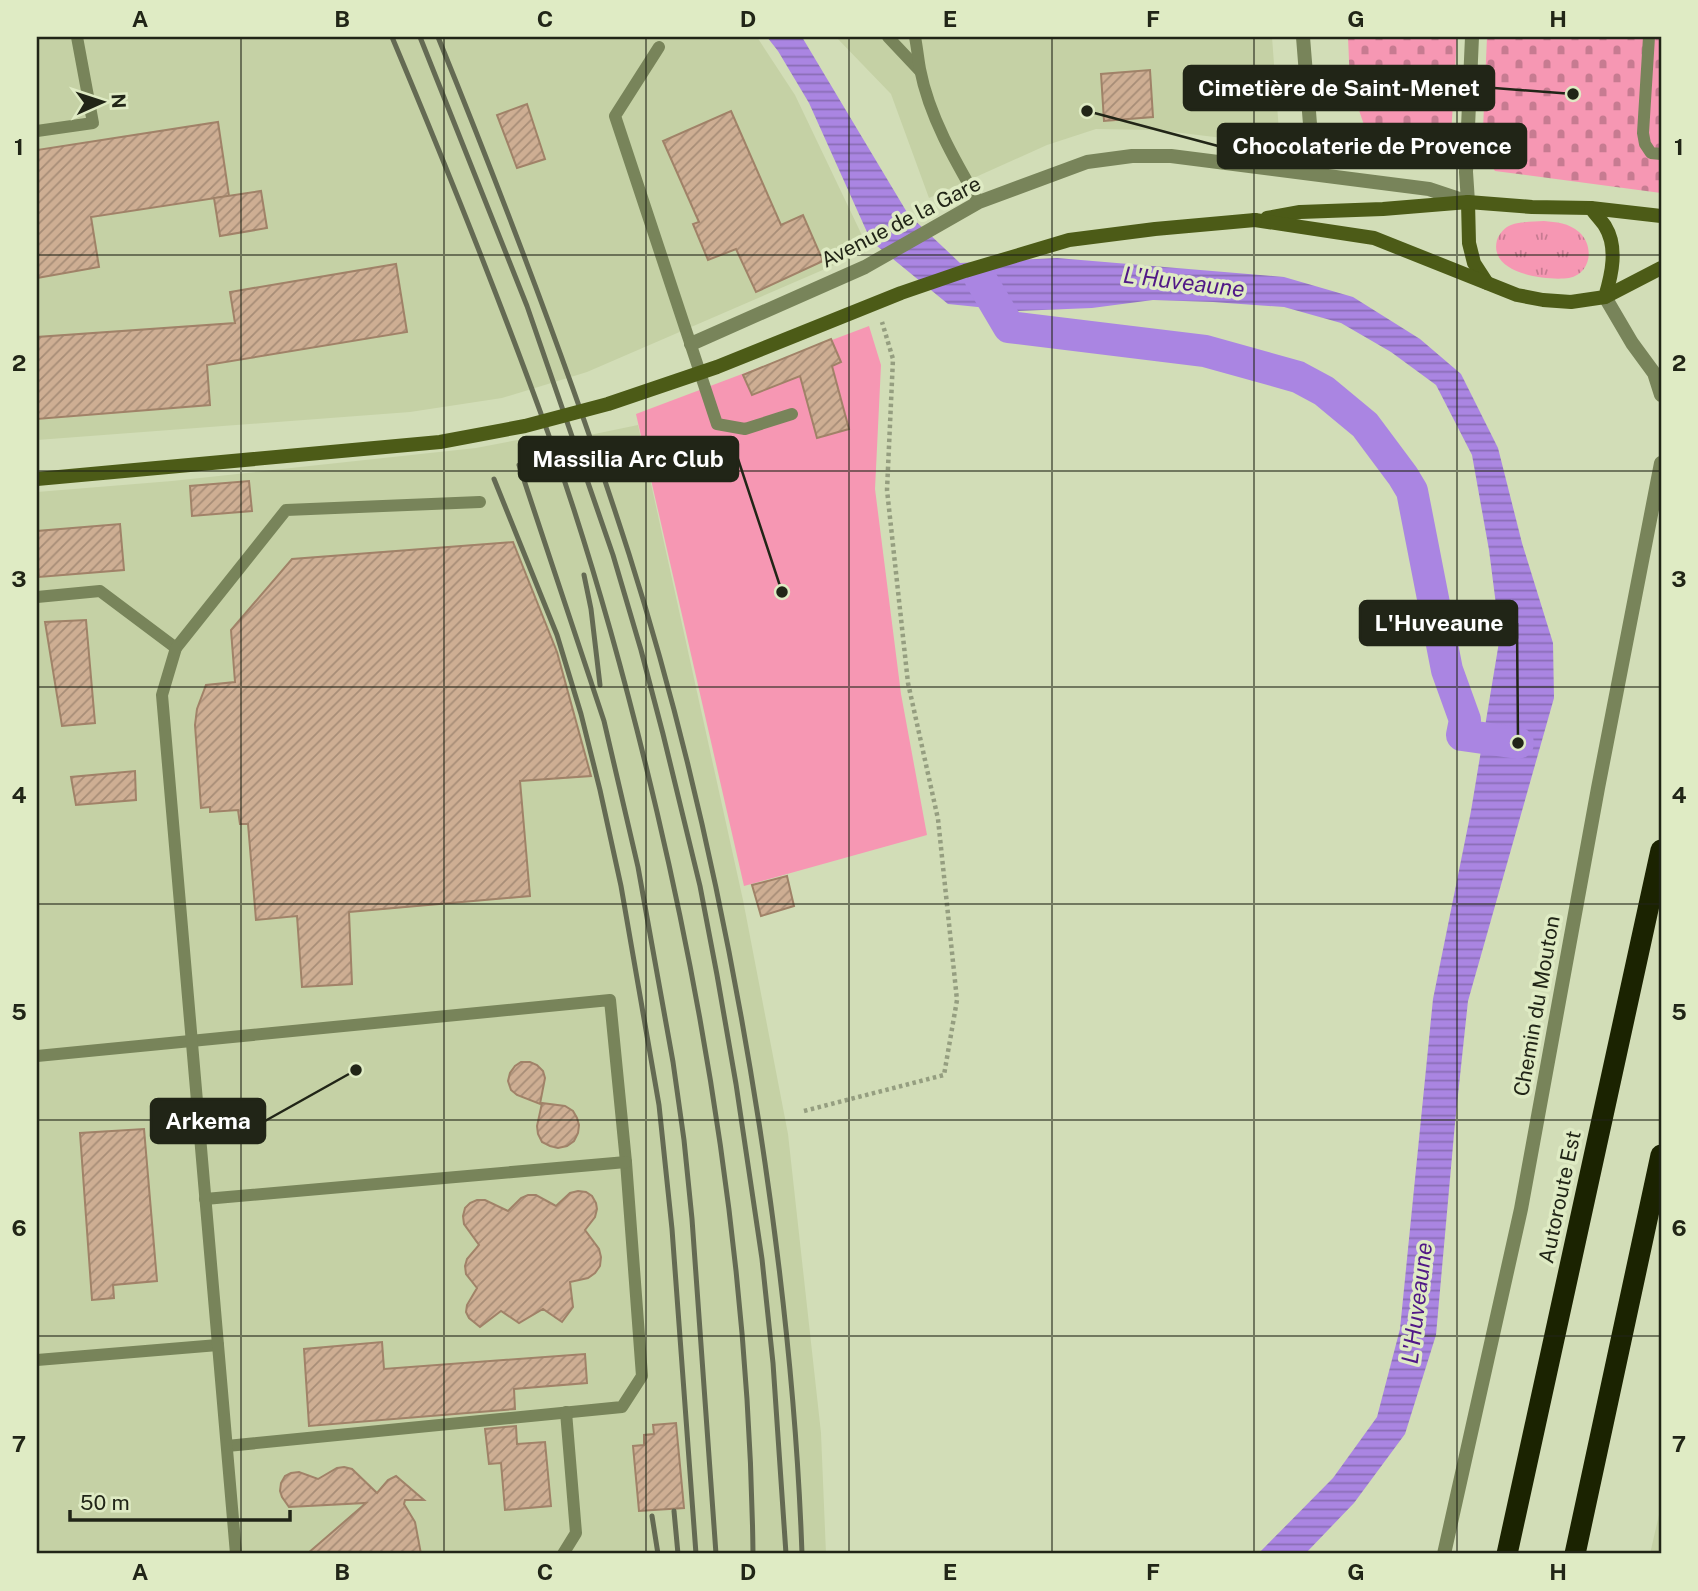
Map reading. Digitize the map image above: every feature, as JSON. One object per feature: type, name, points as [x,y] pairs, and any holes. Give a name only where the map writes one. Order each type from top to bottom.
[{"type":"highway","name":"Autoroute Est","points":[[1507,1554],[1661,850]]},
{"type":"highway","points":[[1575,1554],[1661,1155]]},
{"type":"street","points":[[1303,37],[1314,174]]},
{"type":"street","points":[[1472,37],[1466,172],[1469,243],[1474,263],[1487,283]]},
{"type":"street","name":"Avenue de la Gare","points":[[691,344],[875,261],[979,202],[1087,162],[1132,156],[1171,156],[1429,189],[1468,202]]},
{"type":"street","points":[[37,479],[440,442],[526,426],[608,404],[717,367],[901,293],[1069,240],[1300,212],[1468,202],[1591,208],[1661,216]]},
{"type":"street","points":[[1591,208],[1606,228],[1612,249],[1612,273],[1605,297],[1632,343],[1654,373],[1661,395]]},
{"type":"street","points":[[1255,219],[1374,238],[1517,295],[1543,300],[1571,302],[1605,297],[1661,268]]},
{"type":"street","name":"Chemin du Mouton","points":[[1444,1554],[1521,1209],[1661,463]]},
{"type":"lane","points":[[37,131],[93,123],[77,37]]},
{"type":"lane","points":[[888,37],[920,71]]},
{"type":"lane","points":[[915,37],[920,71],[935,117],[954,159],[979,202]]},
{"type":"lane","points":[[1649,37],[1643,134],[1645,145],[1651,153],[1661,154]]},
{"type":"lane","points":[[659,47],[615,116],[717,424],[745,429],[792,414]]},
{"type":"lane","points":[[236,1554],[162,695],[176,648],[286,510],[480,502]]},
{"type":"lane","points":[[37,597],[100,591],[176,648]]},
{"type":"lane","points":[[37,1056],[610,1000],[626,1162],[642,1376],[622,1407],[227,1446]]},
{"type":"lane","points":[[205,1199],[626,1162]]},
{"type":"lane","points":[[37,1360],[218,1345]]},
{"type":"lane","points":[[563,1554],[576,1533],[566,1412]]},
{"type":"path","points":[[804,1111],[944,1075],[957,1000],[938,819],[908,683],[887,490],[893,359]]},
{"type":"shaded area","points":[[37,37],[757,37],[795,95],[869,250],[587,372],[502,398],[410,412],[37,440]]},
{"type":"shaded area","points":[[836,37],[1272,37],[1280,145],[1157,130],[1096,129],[1047,145],[929,198],[891,94]]},
{"type":"shaded area","points":[[638,425],[743,900],[788,1134],[821,1433],[826,1554],[37,1554],[37,492],[172,481],[476,448],[523,439],[527,448]]},
{"type":"shaded area","points":[[1661,1506],[1661,1554],[1650,1554]]},
{"type":"green space","points":[[1348,37],[1457,37],[1449,168],[1376,160],[1350,84]]},
{"type":"green space","points":[[1487,37],[1661,37],[1661,193],[1495,171],[1482,152]]},
{"type":"green space","points":[[1544,221],[1571,227],[1584,238],[1589,252],[1582,271],[1569,278],[1547,278],[1521,273],[1501,261],[1497,252],[1497,240],[1504,229],[1519,223]]},
{"type":"green space","points":[[869,326],[881,365],[875,489],[901,694],[927,835],[744,886],[636,414]]},
{"type":"water","points":[[767,37],[802,37],[908,214],[960,263],[1057,258],[1284,277],[1353,297],[1420,339],[1461,374],[1498,448],[1522,543],[1553,643],[1554,698],[1468,1001],[1436,1335],[1405,1434],[1354,1503],[1305,1554],[1258,1554],[1333,1478],[1377,1417],[1400,1329],[1433,999],[1471,811],[1500,636],[1489,550],[1472,455],[1436,385],[1391,352],[1341,323],[1284,307],[1213,302],[1153,300],[1092,308],[1017,311],[948,304],[871,241],[809,103]]},
{"type":"building","points":[[1150,70],[1153,117],[1104,121],[1101,74]]},
{"type":"building","points":[[527,104],[545,159],[517,168],[497,115]]},
{"type":"building","points":[[731,111],[781,225],[803,215],[823,261],[756,292],[736,249],[708,260],[693,224],[699,222],[663,141]]},
{"type":"building","points":[[218,122],[229,196],[91,217],[99,267],[37,278],[37,150]]},
{"type":"building","points":[[261,191],[267,228],[220,236],[214,198]]},
{"type":"building","points":[[396,264],[407,332],[207,365],[210,405],[37,419],[37,337],[235,323],[230,292]]},
{"type":"building","points":[[831,339],[841,362],[832,366],[849,429],[817,438],[800,376],[752,395],[743,375]]},
{"type":"building","points":[[249,481],[252,511],[192,516],[190,486]]},
{"type":"building","points":[[120,524],[124,570],[39,577],[37,531]]},
{"type":"building","points":[[513,542],[557,652],[591,776],[520,781],[530,896],[349,912],[352,984],[302,987],[297,916],[256,920],[248,824],[240,824],[238,810],[210,812],[210,807],[201,808],[195,725],[197,709],[206,685],[235,682],[231,630],[292,559]]},
{"type":"building","points":[[86,620],[95,723],[62,726],[45,622]]},
{"type":"building","points":[[135,771],[136,800],[76,805],[71,777]]},
{"type":"building","points":[[787,876],[794,906],[761,916],[752,885]]},
{"type":"building","points":[[521,1062],[530,1062],[543,1071],[545,1078],[540,1104],[511,1090],[508,1081],[510,1073]]},
{"type":"building","points":[[542,1103],[565,1106],[573,1111],[579,1125],[578,1133],[574,1141],[567,1146],[558,1148],[542,1142],[537,1126]]},
{"type":"building","points":[[144,1129],[157,1281],[113,1285],[114,1298],[92,1300],[80,1133]]},
{"type":"building","points":[[578,1191],[592,1196],[596,1203],[595,1217],[585,1230],[599,1249],[601,1257],[600,1266],[595,1273],[588,1278],[570,1282],[573,1307],[562,1322],[543,1309],[519,1323],[501,1311],[480,1327],[466,1312],[477,1288],[466,1274],[465,1266],[467,1259],[479,1245],[464,1224],[465,1208],[477,1200],[485,1200],[508,1211],[528,1195],[536,1195],[556,1206],[570,1193]]},
{"type":"building","points":[[382,1342],[384,1369],[585,1354],[587,1383],[514,1389],[515,1409],[309,1426],[304,1349]]},
{"type":"building","points":[[676,1423],[684,1508],[639,1511],[633,1446],[644,1445],[644,1435],[654,1434],[653,1425]]},
{"type":"building","points":[[516,1426],[517,1444],[545,1442],[551,1506],[505,1510],[501,1463],[489,1464],[485,1429]]},
{"type":"building","points":[[344,1467],[352,1469],[377,1493],[388,1480],[396,1476],[424,1500],[405,1500],[404,1504],[415,1522],[421,1554],[307,1554],[366,1503],[289,1507],[280,1491],[281,1483],[285,1476],[291,1473],[299,1472],[318,1479]]},
{"type":"waterway","points":[[980,278],[1009,327],[1205,351],[1298,377],[1324,391],[1365,425],[1412,491],[1447,670],[1465,720],[1462,735],[1518,743]]},
{"type":"railway","points":[[392,37],[492,284],[564,480],[608,621],[657,812],[696,995],[725,1180],[745,1367],[753,1554]]},
{"type":"railway","points":[[420,37],[527,306],[613,555],[641,650],[700,886],[736,1084],[762,1259],[773,1363],[786,1554]]},
{"type":"railway","points":[[438,37],[514,229],[585,423],[629,554],[688,765],[734,979],[767,1176],[792,1392],[802,1554]]},
{"type":"railway","points":[[519,465],[604,721],[638,867],[673,1062],[684,1140],[716,1554]]},
{"type":"railway","points":[[494,479],[557,635],[581,714],[621,886],[659,1105],[672,1229],[696,1554]]},
{"type":"railway","points":[[584,575],[600,685]]},
{"type":"railway","points":[[674,1511],[678,1554]]},
{"type":"railway","points":[[652,1516],[658,1554]]},
{"type":"place","name":"Cimetière de Saint-Menet","points":[[1573,94]]},
{"type":"place","name":"Chocolaterie de Provence","points":[[1087,111]]},
{"type":"place","name":"Massilia Arc Club","points":[[782,592]]},
{"type":"place","name":"L'Huveaune","points":[[1518,743]]},
{"type":"place","name":"Arkema","points":[[356,1070]]}]
